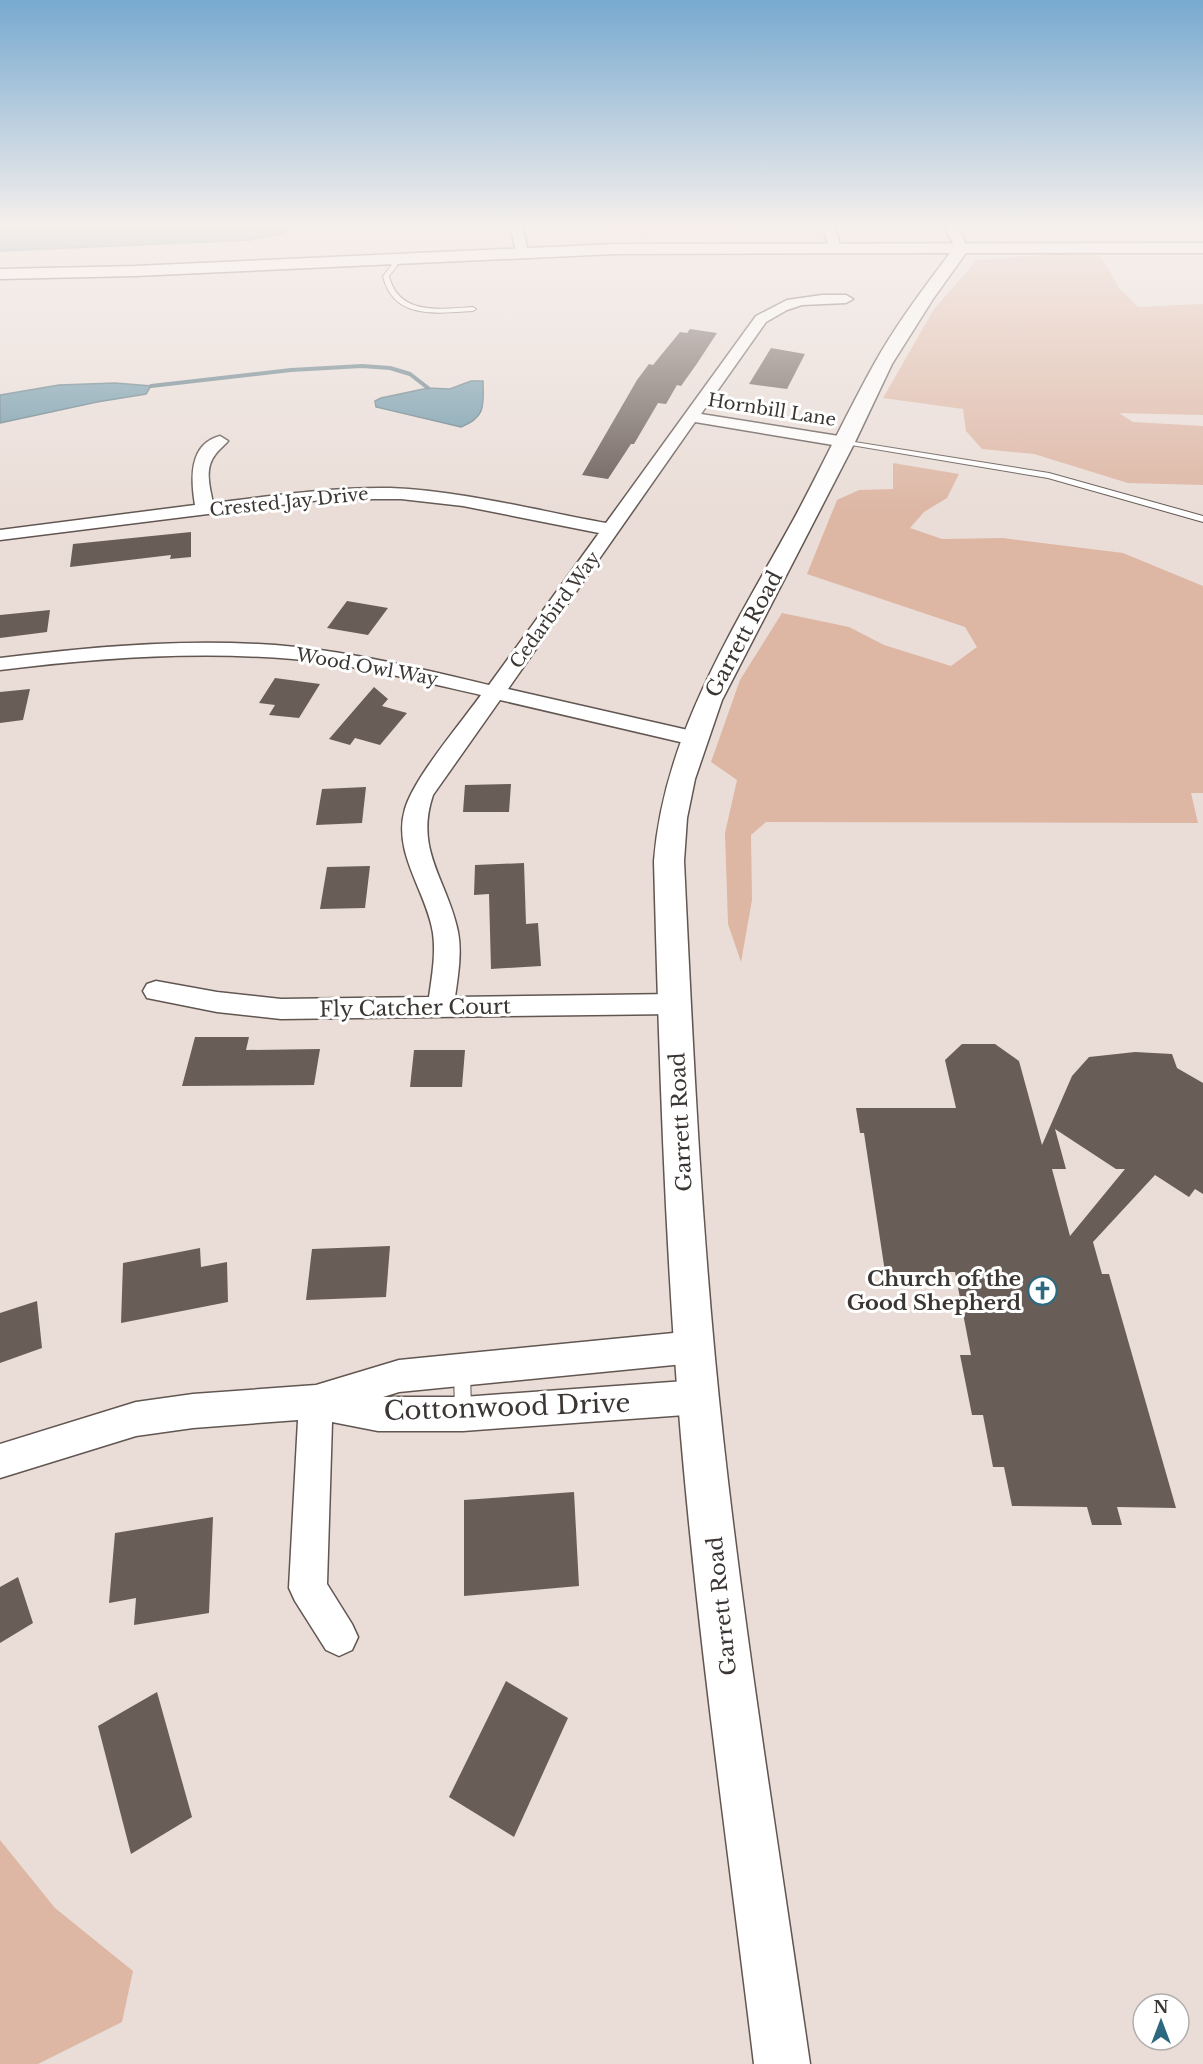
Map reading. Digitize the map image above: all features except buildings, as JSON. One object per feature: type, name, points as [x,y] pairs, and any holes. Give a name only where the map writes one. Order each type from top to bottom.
[{"type":"street","name":"Cedarbird Way","points":[[441,1008],[446,949],[445,927],[420,867],[414,816],[422,794],[612,530],[739,347],[760,321]]},
{"type":"street","name":"Garrett Road","points":[[782,2064],[735,1721],[697,1372],[681,1153],[669,861],[670,823],[677,790],[693,738],[709,700],[845,442],[883,364],[910,321]]},
{"type":"street","name":"Hornbill Lane","points":[[692,417],[845,442]]},
{"type":"street","points":[[205,510],[199,472],[203,458],[209,449],[220,441]]},
{"type":"street","name":"Crested Jay Drive","points":[[0,535],[321,495],[413,495],[612,530]]},
{"type":"street","name":"Wood Owl Way","points":[[0,664],[57,656],[137,652],[236,650],[284,652],[375,665],[693,738]]},
{"type":"street","name":"Fly Catcher Court","points":[[156,991],[217,1002],[281,1009],[675,1004]]},
{"type":"street","name":"Cottonwood Drive","points":[[0,1461],[68,1438],[136,1419],[194,1411],[316,1402],[399,1376],[462,1368],[697,1372]]},
{"type":"street","name":"Cottonwood Drive","points":[[316,1402],[378,1414],[463,1414],[697,1372]]},
{"type":"street","points":[[316,1402],[308,1588],[339,1637]]},
{"type":"lane","points":[[845,442],[1049,476],[1203,519]]},
{"type":"lane","points":[[462,1368],[463,1414]]},
{"type":"shaded area","points":[[927,321],[1203,321],[1203,415],[1119,413],[1133,422],[1203,426],[1203,485],[1128,483],[1034,454],[982,449],[966,431],[963,409],[883,398]]},
{"type":"shaded area","points":[[893,463],[959,474],[947,498],[924,512],[910,528],[942,539],[1003,538],[1123,553],[1203,586],[1203,793],[1191,793],[1198,823],[766,822],[751,835],[752,900],[741,962],[728,924],[725,833],[737,780],[711,762],[740,680],[782,613],[849,627],[884,645],[951,666],[977,647],[965,627],[807,574],[837,500],[859,490],[893,489]]},
{"type":"shaded area","points":[[0,1840],[55,1908],[133,1971],[122,2022],[38,2064],[0,2064]]},
{"type":"water","points":[[471,381],[483,381],[482,409],[475,419],[461,427],[376,407],[375,401],[381,398],[428,388],[450,389]]},
{"type":"water","points":[[115,383],[151,386],[146,394],[0,423],[0,395],[59,385]]},
{"type":"waterway","points":[[151,386],[291,370],[362,366],[390,368],[410,374],[428,388]]},
{"type":"place","name":"Church of the Good Shepherd","points":[[1042,1291]]}]
